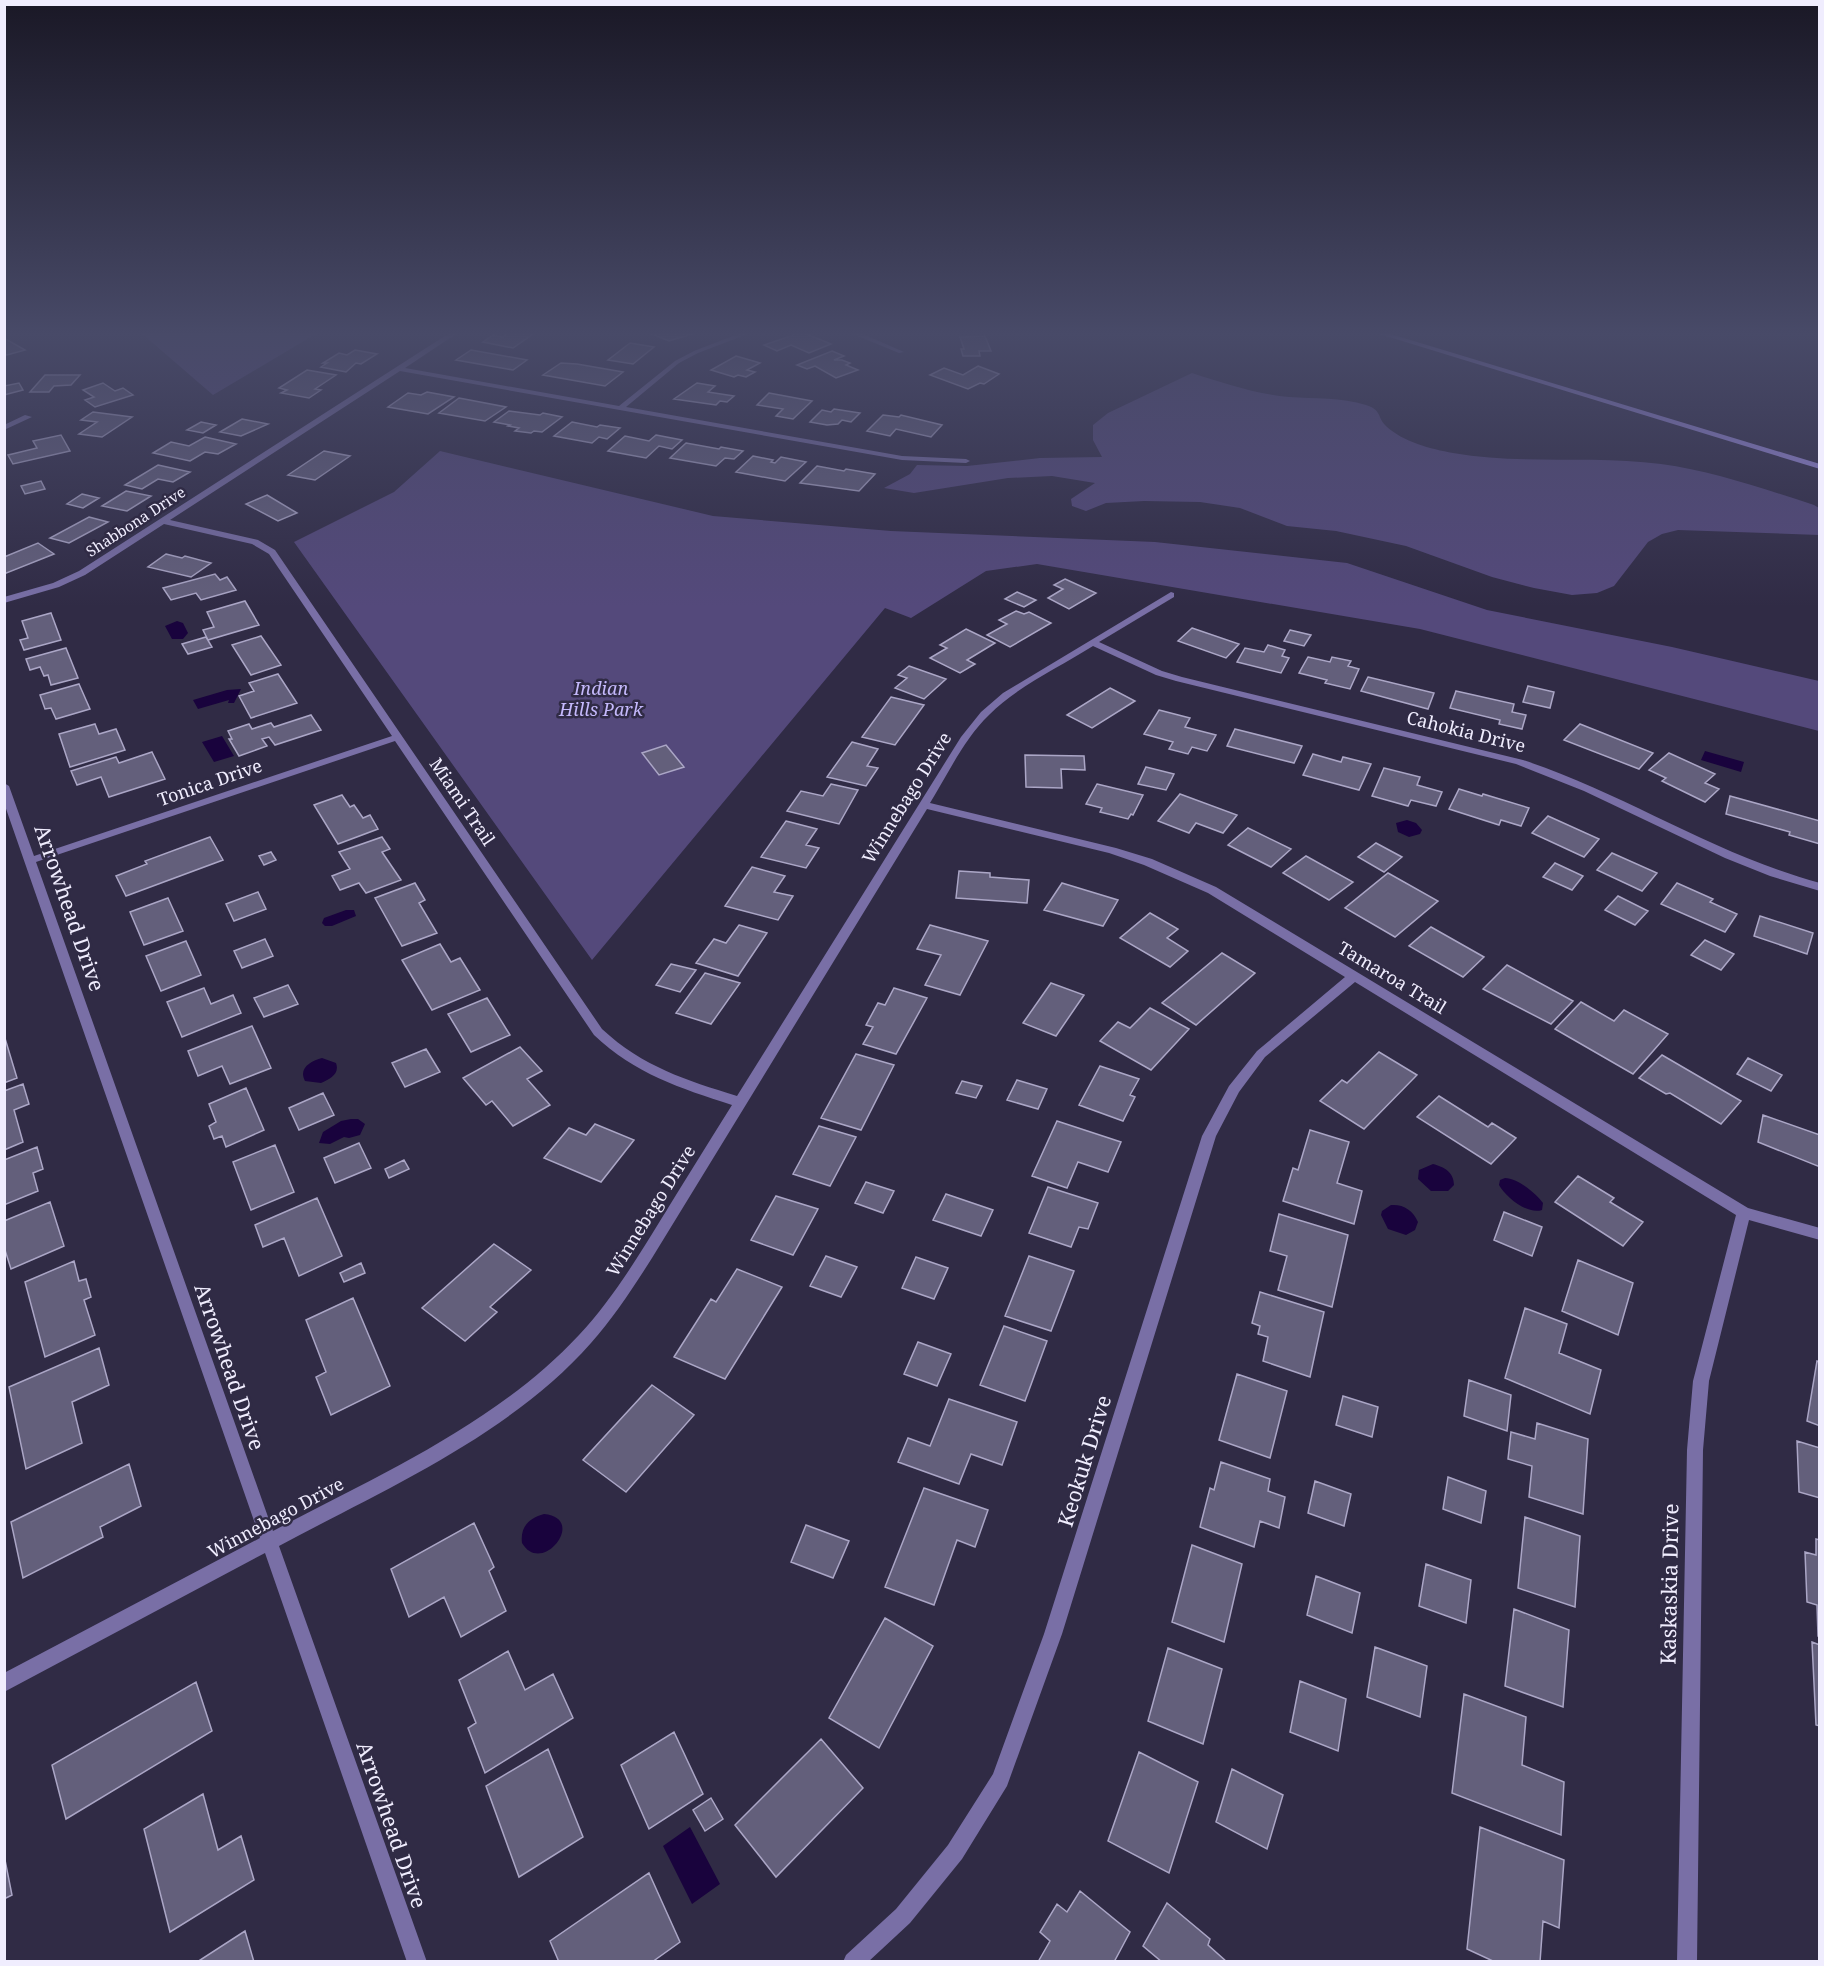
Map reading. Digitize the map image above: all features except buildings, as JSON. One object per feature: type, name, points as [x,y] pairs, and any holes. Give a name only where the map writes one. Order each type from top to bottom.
[{"type":"street","name":"Shabbona Drive","points":[[4,600],[70,579],[315,424]]},
{"type":"street","points":[[709,424],[902,458],[966,461]]},
{"type":"street","points":[[1678,424],[1820,467]]},
{"type":"street","name":"Miami Trail","points":[[163,521],[255,542],[272,552],[606,1040],[636,1064],[660,1077],[741,1102]]},
{"type":"street","name":"Winnebago Drive","points":[[4,1683],[433,1455],[483,1425],[533,1387],[575,1348],[614,1304],[647,1254],[966,737],[984,714],[1006,694],[1171,595]]},
{"type":"street","name":"Cahokia Drive","points":[[1093,643],[1159,673],[1179,679],[1507,759],[1551,772],[1699,844],[1773,873],[1820,888]]},
{"type":"street","name":"Tonica Drive","points":[[32,860],[398,737]]},
{"type":"street","name":"Arrowhead Drive","points":[[4,786],[32,860],[87,1028],[417,1962]]},
{"type":"street","name":"Tamaroa Trail","points":[[924,805],[1112,850],[1148,862],[1212,890],[1744,1213],[1820,1234]]},
{"type":"street","name":"Keokuk Drive","points":[[853,1962],[903,1916],[954,1852],[1000,1779],[1053,1634],[1209,1136],[1234,1089],[1261,1054],[1354,976]]},
{"type":"street","name":"Kaskaskia Drive","points":[[1687,1962],[1695,1450],[1701,1381],[1744,1213]]},
{"type":"green space","points":[[1384,424],[1393,432],[1418,444],[1479,457],[1635,461],[1661,464],[1719,476],[1814,505],[1819,508],[1819,535],[1678,530],[1662,534],[1648,542],[1614,586],[1597,593],[1572,595],[1492,577],[1406,546],[1336,531],[1287,526],[1240,508],[1200,502],[1144,501],[1106,503],[1086,511],[1072,506],[1071,499],[1095,483],[1052,476],[1008,478],[914,493],[884,488],[910,474],[917,465],[967,466],[1040,458],[1102,457],[1093,440],[1093,425]]},
{"type":"green space","name":"Indian Hills Park","points":[[440,451],[713,516],[891,531],[1155,542],[1347,563],[1487,610],[1672,647],[1819,681],[1819,731],[1420,629],[1037,564],[986,571],[911,618],[885,608],[592,960],[294,542],[394,492]]},
{"type":"shaded area","points":[[177,621],[183,623],[188,633],[183,639],[172,639],[165,626]]},
{"type":"shaded area","points":[[241,689],[234,703],[228,703],[229,700],[198,709],[193,700],[227,690]]},
{"type":"shaded area","points":[[222,736],[234,756],[214,762],[202,742]]},
{"type":"shaded area","points":[[1705,751],[1744,762],[1741,772],[1701,760]]},
{"type":"shaded area","points":[[1407,820],[1416,823],[1422,830],[1420,834],[1409,837],[1398,832],[1396,823]]},
{"type":"shaded area","points":[[346,910],[354,910],[356,916],[332,926],[325,926],[322,923],[324,918]]},
{"type":"shaded area","points":[[322,1058],[336,1063],[335,1073],[321,1083],[305,1081],[304,1069],[310,1063]]},
{"type":"shaded area","points":[[358,1119],[365,1124],[360,1135],[344,1137],[330,1144],[319,1143],[323,1132],[341,1121]]},
{"type":"shaded area","points":[[1433,1164],[1450,1173],[1454,1180],[1454,1185],[1448,1191],[1431,1191],[1418,1179],[1419,1170]]},
{"type":"shaded area","points":[[1505,1178],[1515,1180],[1536,1195],[1543,1203],[1542,1210],[1530,1210],[1512,1200],[1499,1185],[1500,1180]]},
{"type":"shaded area","points":[[1391,1205],[1403,1207],[1413,1214],[1418,1222],[1415,1230],[1406,1235],[1388,1229],[1381,1215],[1382,1211]]},
{"type":"shaded area","points":[[544,1514],[557,1518],[562,1525],[562,1534],[549,1550],[540,1553],[530,1552],[522,1543],[522,1532],[530,1521]]},
{"type":"shaded area","points":[[690,1827],[720,1884],[692,1904],[663,1846]]}]
